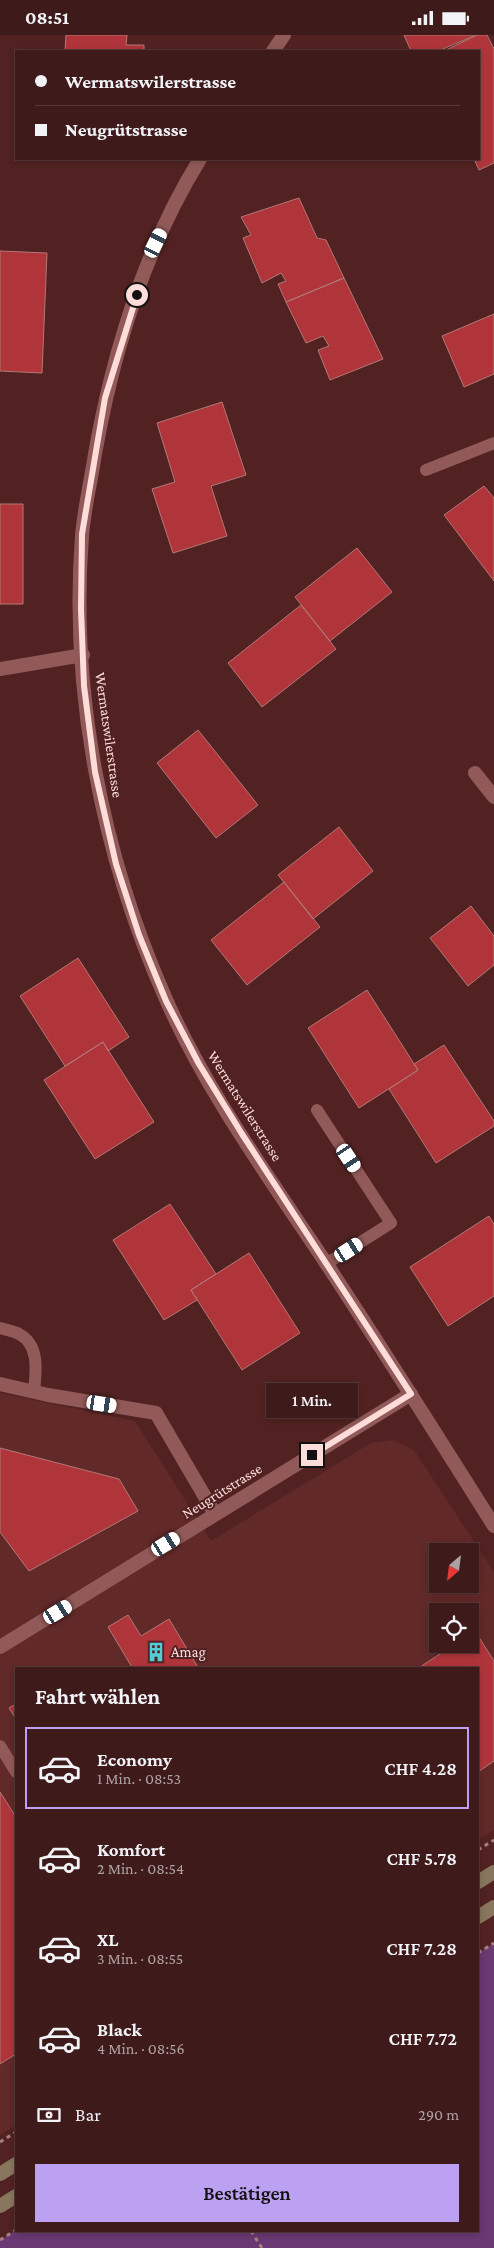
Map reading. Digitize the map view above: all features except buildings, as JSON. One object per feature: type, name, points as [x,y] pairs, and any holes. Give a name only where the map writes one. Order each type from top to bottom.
[{"type":"main road","points":[[479,1881],[494,1872]]},
{"type":"main road","points":[[479,1916],[494,1907]]},
{"type":"main road","points":[[0,2174],[15,2165]]},
{"type":"main road","points":[[0,2206],[15,2197]]},
{"type":"street","points":[[274,50],[284,35]]},
{"type":"street","name":"Wermatswilerstrasse","points":[[199,160],[181,190],[156,243],[137,295],[105,398],[82,534],[81,609],[84,686],[95,772],[116,864],[139,935],[166,1001],[199,1064],[494,1526]]},
{"type":"street","name":"Wermatswilerstrasse","points":[[0,669],[83,655]]},
{"type":"street","points":[[475,773],[494,797]]},
{"type":"street","points":[[0,1384],[156,1413],[215,1515]]},
{"type":"street","name":"Neugrütstrasse","points":[[0,1647],[411,1394]]},
{"type":"lane","points":[[426,470],[494,443]]},
{"type":"lane","points":[[317,1110],[391,1223],[326,1264]]},
{"type":"lane","points":[[0,1329],[19,1333],[29,1342],[37,1365],[34,1391]]},
{"type":"lane","points":[[0,1746],[15,1770]]},
{"type":"path","points":[[479,1849],[494,1840]]},
{"type":"path","points":[[479,1952],[494,1943]]},
{"type":"path","points":[[0,2142],[15,2133]]},
{"type":"path","points":[[0,2240],[15,2231]]},
{"type":"path","points":[[252,2232],[262,2248]]},
{"type":"shaded area","points":[[0,1393],[135,1421],[211,1541],[371,1443],[393,1440],[414,1450],[475,1543],[429,1543],[429,1593],[479,1593],[479,1549],[494,1572],[494,1830],[479,1839],[479,1667],[15,1667],[15,2126],[0,2135]]},
{"type":"shaded area","points":[[494,1943],[494,2248],[0,2248],[0,2240],[15,2231],[479,2232],[479,1952]]},
{"type":"place","name":"Amag","points":[[156,1652]]},
{"type":"route","points":[[137,295],[105,398],[82,534],[81,609],[84,686],[95,772],[116,864],[139,935],[166,1001],[199,1064],[242,1134],[411,1394],[312,1455]]}]
